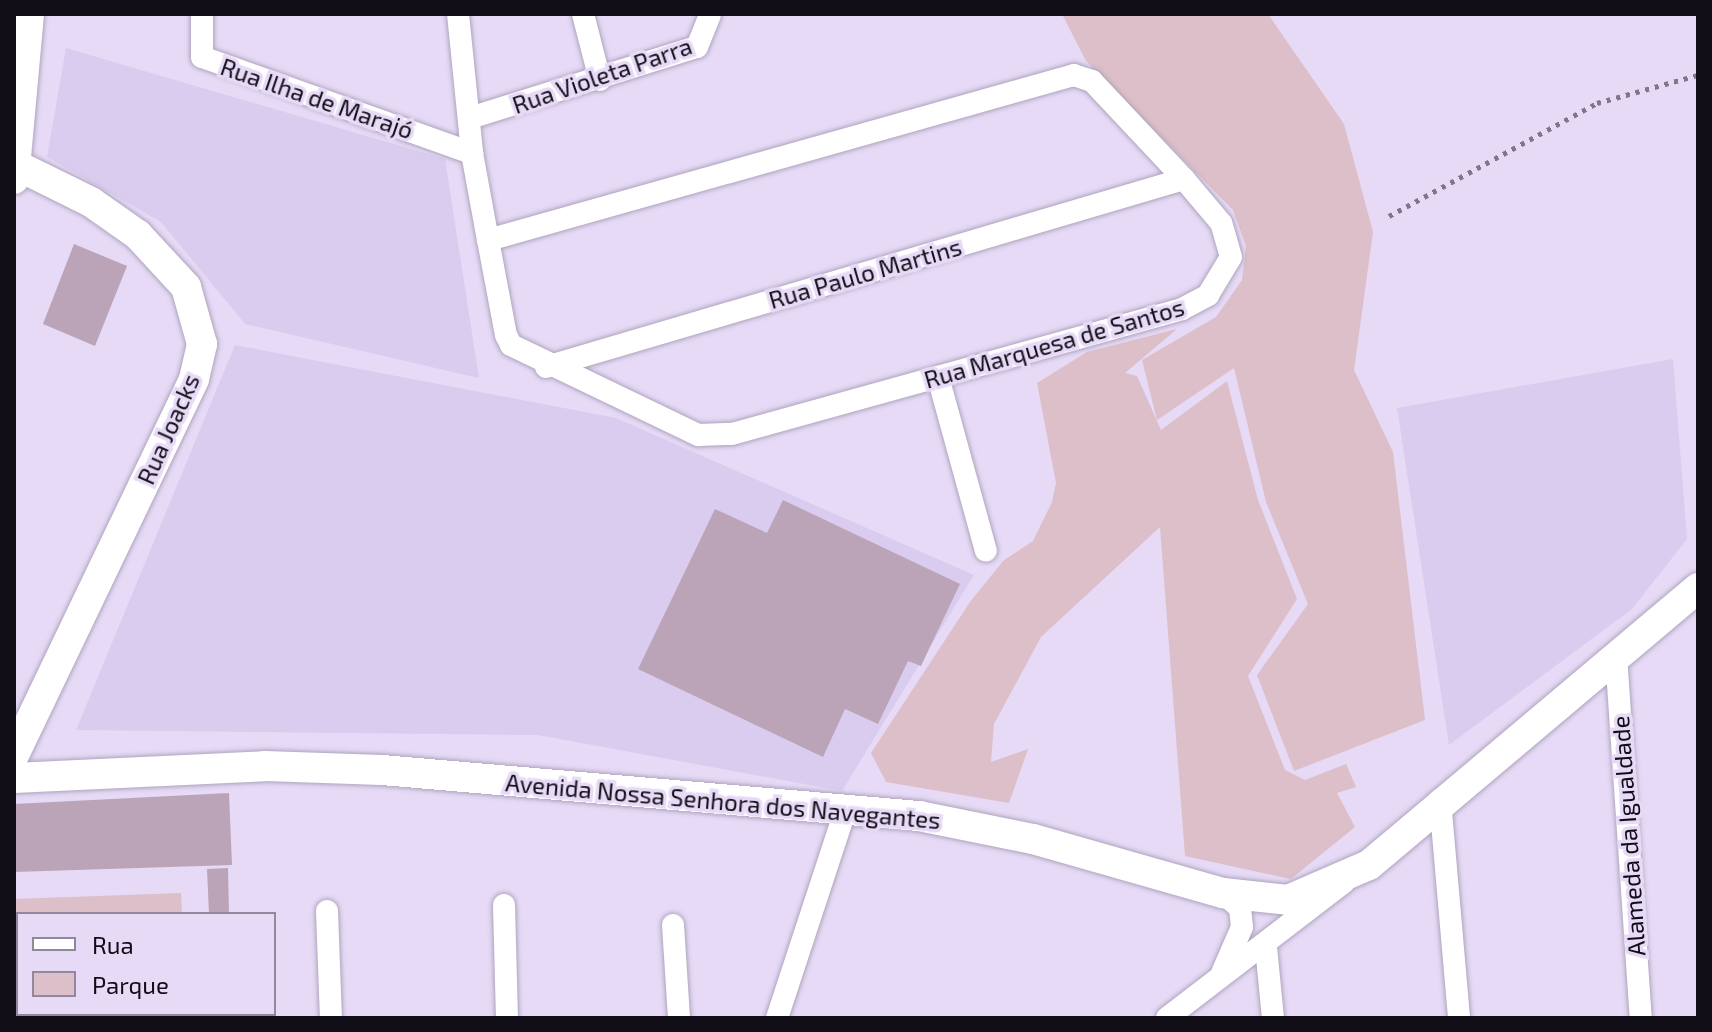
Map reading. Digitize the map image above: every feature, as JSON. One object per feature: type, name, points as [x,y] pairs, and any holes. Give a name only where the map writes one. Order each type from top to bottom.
[{"type":"main road","points":[[16,173],[17,115],[29,14]]},
{"type":"main road","name":"Rua Joacks","points":[[14,755],[194,379],[202,344],[186,287],[138,235],[91,202],[16,173]]},
{"type":"main road","name":"Avenida Nossa Senhora dos Navegantes","points":[[14,778],[265,766],[367,770],[919,816],[1033,839],[1223,893],[1288,900],[1347,879],[1698,588]]},
{"type":"street","name":"Rua Ilha de Marajó","points":[[202,14],[202,57],[472,153]]},
{"type":"street","name":"Rua Marquesa de Santos","points":[[458,14],[473,117],[472,153],[488,240],[506,335],[517,351],[546,367],[714,438],[1182,309],[1208,295],[1224,277],[1229,238],[1184,179],[1092,81],[1074,75],[488,240]]},
{"type":"street","points":[[583,14],[600,80]]},
{"type":"street","name":"Rua Violeta Parra","points":[[473,117],[600,80],[697,47],[710,14]]},
{"type":"street","name":"Rua Paulo Martins","points":[[546,367],[1184,179]]},
{"type":"street","points":[[938,377],[986,551]]},
{"type":"street","name":"Alameda da Igualdade","points":[[1616,655],[1641,1018]]},
{"type":"street","points":[[1440,800],[1459,1018]]},
{"type":"street","points":[[777,1018],[845,811]]},
{"type":"street","points":[[1167,1018],[1219,977],[1266,947],[1347,879]]},
{"type":"street","points":[[1219,977],[1242,927],[1240,908],[1223,893]]},
{"type":"street","points":[[504,905],[507,1018]]},
{"type":"street","points":[[327,911],[331,1018]]},
{"type":"street","points":[[673,925],[679,1018]]},
{"type":"street","points":[[1266,947],[1273,1018]]},
{"type":"path","points":[[1389,216],[1597,103],[1698,75]]},
{"type":"shaded area","points":[[66,48],[445,159],[479,378],[245,324],[161,222],[47,157]]},
{"type":"shaded area","points":[[235,345],[616,418],[974,575],[842,791],[538,735],[76,730]]},
{"type":"shaded area","points":[[1673,359],[1687,539],[1632,609],[1449,745],[1397,408]]},
{"type":"green space","points":[[1062,14],[1268,14],[1344,124],[1373,232],[1354,370],[1393,452],[1425,720],[1294,771],[1257,675],[1308,604],[1266,502],[1234,368],[1157,420],[1142,360],[1216,317],[1242,280],[1246,246],[1233,210],[1086,61]]},
{"type":"green space","points":[[1177,329],[1125,373],[1137,376],[1161,430],[1227,381],[1258,500],[1297,599],[1248,676],[1285,770],[1305,780],[1346,764],[1356,787],[1337,793],[1355,827],[1291,879],[1185,856],[1160,527],[1041,637],[994,724],[991,762],[1028,749],[1009,803],[886,782],[871,753],[970,602],[1003,561],[1033,541],[1052,502],[1056,483],[1037,383],[1087,352]]},
{"type":"green space","points":[[181,893],[182,912],[16,912],[16,1016],[185,1018],[14,1018],[14,899]]},
{"type":"building","points":[[74,244],[127,266],[95,346],[43,324]]},
{"type":"building","points":[[783,500],[960,584],[921,666],[908,661],[878,724],[845,709],[823,757],[638,669],[715,509],[767,533]]},
{"type":"building","points":[[229,793],[232,865],[14,872],[14,804]]},
{"type":"building","points":[[228,868],[229,912],[209,912],[207,869]]}]
